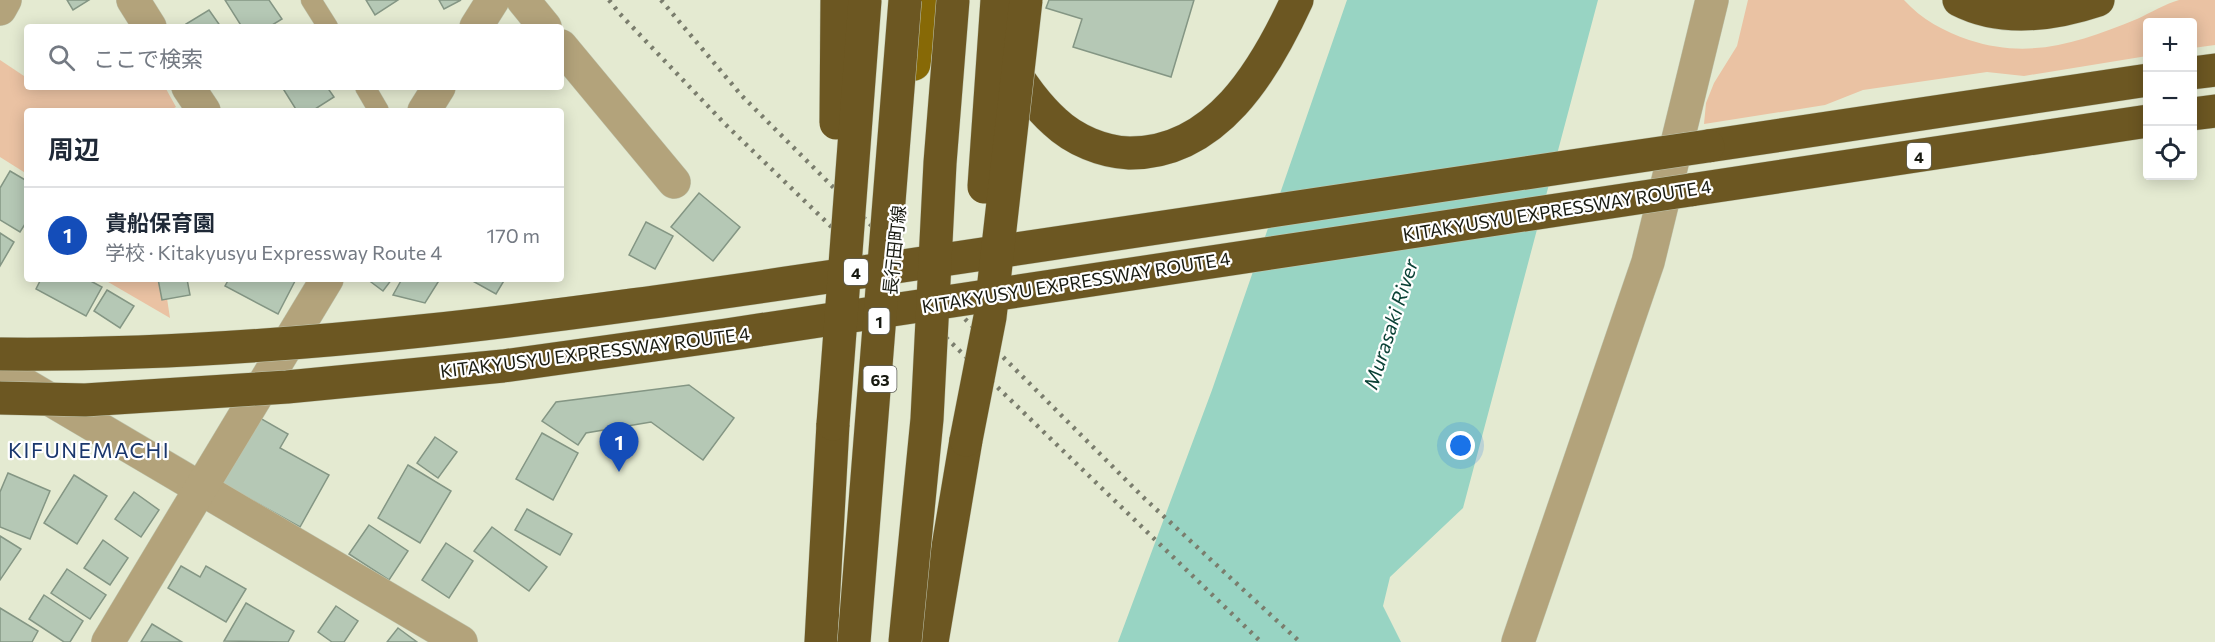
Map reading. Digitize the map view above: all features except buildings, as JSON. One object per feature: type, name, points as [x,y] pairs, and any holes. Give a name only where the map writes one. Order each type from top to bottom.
[{"type":"highway","points":[[833,424],[837,0]]},
{"type":"highway","points":[[821,642],[833,424],[865,0]]},
{"type":"highway","name":"1","points":[[854,642],[905,0]]},
{"type":"highway","points":[[905,642],[927,419],[940,163],[953,0]]},
{"type":"highway","points":[[981,0],[984,13],[1005,60],[1032,98],[1057,124],[1086,143],[1117,152],[1147,153],[1176,146],[1210,126],[1236,100],[1260,72],[1297,0]]},
{"type":"highway","points":[[966,440],[997,0]]},
{"type":"highway","points":[[932,642],[966,440],[990,317],[1026,0]]},
{"type":"highway","points":[[1959,0],[1989,10],[2014,14],[2041,14],[2072,9],[2098,0]]},
{"type":"highway","points":[[2197,72],[2215,70]]},
{"type":"highway","name":"4","points":[[0,354],[80,355],[272,345],[498,322],[721,293],[2143,81]]},
{"type":"highway","points":[[2197,113],[2215,111]]},
{"type":"highway","name":"KITAKYUSYU EXPRESSWAY ROUTE 4","points":[[0,398],[85,400],[287,387],[503,366],[750,332],[2143,122]]},
{"type":"main road","name":"長行田町線","points":[[838,642],[864,530],[922,0]]},
{"type":"street","points":[[0,9],[5,0]]},
{"type":"street","points":[[133,0],[148,24]]},
{"type":"street","points":[[478,24],[493,0]]},
{"type":"street","points":[[523,0],[543,24]]},
{"type":"street","points":[[1518,642],[1648,262],[1712,0]]},
{"type":"street","points":[[564,50],[674,182]]},
{"type":"street","points":[[190,90],[202,108]]},
{"type":"street","points":[[426,108],[437,90]]},
{"type":"street","points":[[108,642],[319,284]]},
{"type":"street","points":[[0,370],[461,642]]},
{"type":"lane","points":[[311,0],[325,24]]},
{"type":"lane","points":[[367,90],[378,108]]},
{"type":"shaded area","points":[[1748,0],[1904,0],[1934,24],[1969,40],[1992,46],[2034,48],[2055,46],[2095,35],[2179,0],[2215,0],[2215,45],[2197,47],[2197,18],[2143,18],[2143,57],[2024,76],[1987,72],[1863,90],[1825,105],[1704,124],[1706,103],[1714,83],[1737,46]]},
{"type":"shaded area","points":[[0,60],[24,76],[24,90],[167,90],[176,107],[24,108],[24,172],[0,157]]},
{"type":"shaded area","points":[[108,282],[164,282],[170,318]]},
{"type":"water","name":"Murasaki River","points":[[1347,0],[1598,0],[1463,508],[1390,577],[1383,606],[1401,642],[1118,642],[1212,390]]},
{"type":"railway","points":[[609,0],[725,124],[1261,642]]},
{"type":"railway","points":[[661,0],[742,96],[1145,499],[1300,642]]},
{"type":"place","name":"貴船保育園","points":[[619,472]]},
{"type":"district","name":"KIFUNEMACHI","points":[[89,449]]}]
